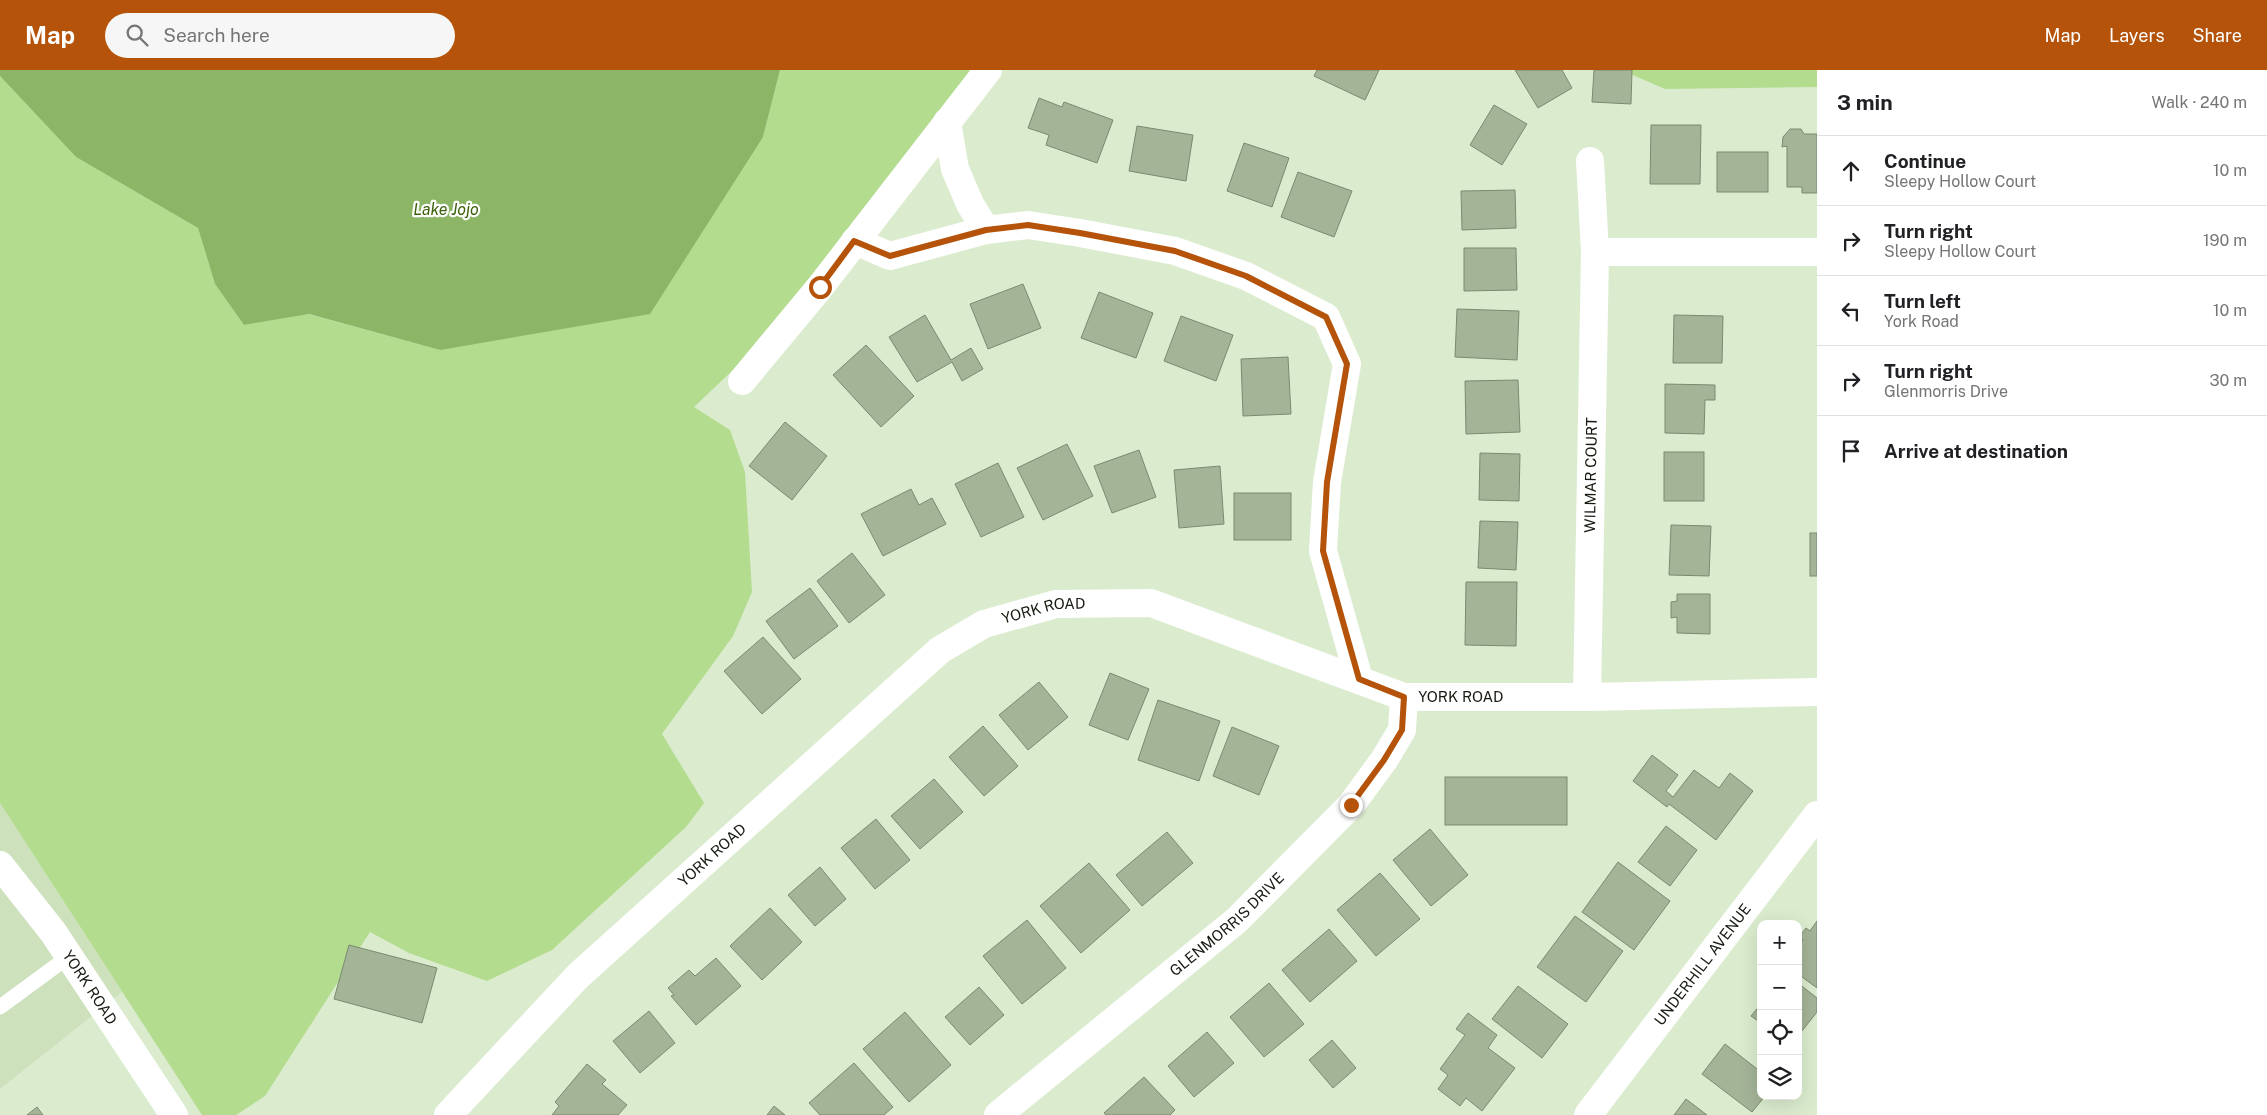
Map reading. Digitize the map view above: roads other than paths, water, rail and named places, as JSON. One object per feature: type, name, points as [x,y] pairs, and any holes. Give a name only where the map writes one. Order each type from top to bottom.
[{"type":"street","points":[[742,381],[820,287],[988,70]]},
{"type":"street","points":[[947,122],[955,169],[970,204],[986,230]]},
{"type":"street","name":"WILMAR COURT","points":[[1587,696],[1595,252],[1590,161]]},
{"type":"street","points":[[854,241],[890,256],[986,230],[1028,225],[1080,233],[1175,251],[1246,276],[1326,317],[1347,364],[1327,482],[1323,551],[1359,679]]},
{"type":"street","points":[[1595,252],[1817,252]]},
{"type":"street","name":"YORK ROAD","points":[[448,1115],[578,976],[940,650],[984,624],[1056,604],[1151,603],[1404,697],[1817,692]]},
{"type":"street","name":"GLENMORRIS DRIVE","points":[[998,1115],[1236,920],[1351,805],[1384,760],[1402,730],[1404,697]]},
{"type":"street","name":"UNDERHILL AVENUE","points":[[1588,1115],[1817,815]]},
{"type":"street","name":"YORK ROAD","points":[[0,865],[53,932],[174,1115]]},
{"type":"lane","points":[[0,1007],[68,957]]},
{"type":"water","name":"Lake Jojo","points":[[0,70],[780,70],[763,137],[650,314],[440,350],[309,314],[244,325],[215,284],[198,228],[76,157],[0,76]]}]
